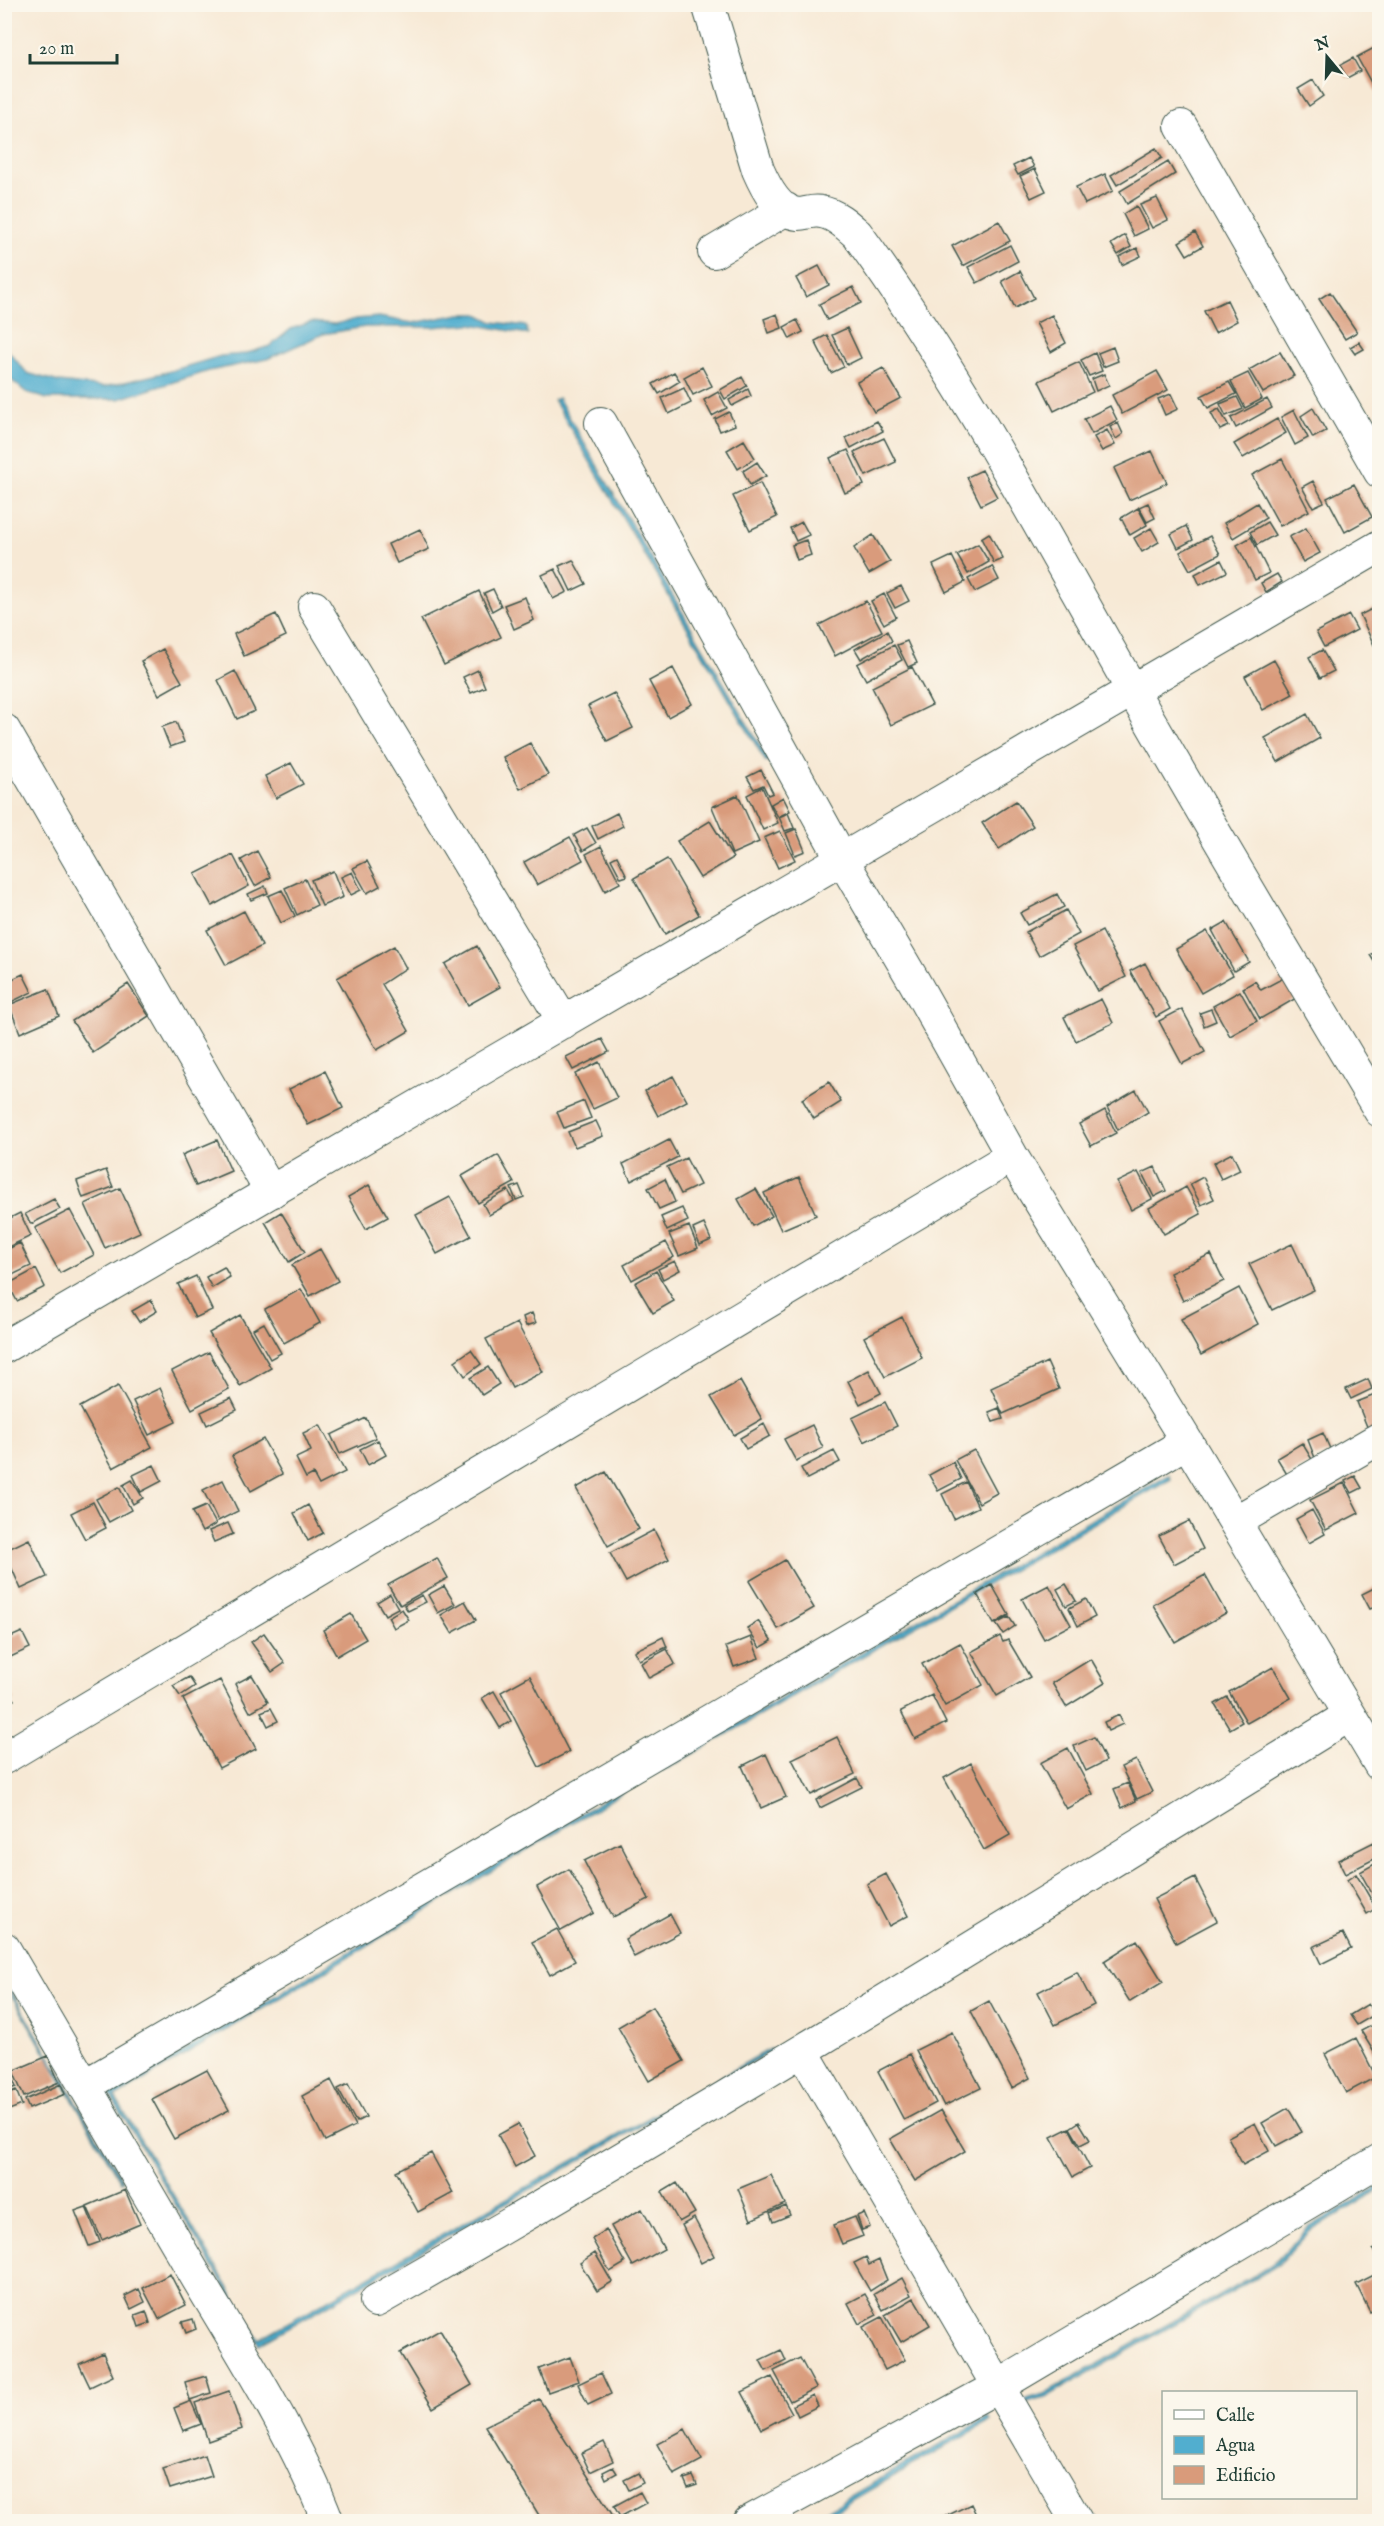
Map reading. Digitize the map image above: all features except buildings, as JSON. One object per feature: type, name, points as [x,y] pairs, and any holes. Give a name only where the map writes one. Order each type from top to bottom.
[{"type":"street","points":[[708,4],[758,170],[772,196],[786,209],[798,214],[822,212],[845,223],[857,234],[891,280],[927,334],[1000,455],[1132,690],[1380,1111]]},
{"type":"street","points":[[1181,126],[1380,472]]},
{"type":"street","points":[[714,252],[786,209]]},
{"type":"street","points":[[601,423],[842,860],[915,983],[1012,1156],[1187,1442],[1380,1765]]},
{"type":"street","points":[[4,1347],[1380,546]]},
{"type":"street","points":[[314,607],[564,1022]]},
{"type":"street","points":[[4,730],[271,1192]]},
{"type":"street","points":[[4,1758],[1012,1156]]},
{"type":"street","points":[[1235,1522],[1380,1438]]},
{"type":"street","points":[[84,2086],[1187,1442]]},
{"type":"street","points":[[376,2301],[534,2211],[803,2052],[1350,1715]]},
{"type":"street","points":[[4,1948],[283,2427],[328,2522]]},
{"type":"street","points":[[803,2052],[1077,2522]]},
{"type":"street","points":[[749,2522],[997,2387],[1380,2160]]},
{"type":"water","points":[[460,314],[478,314],[493,322],[526,326],[528,334],[471,324],[432,327],[365,327],[323,334],[267,359],[209,371],[119,399],[47,399],[26,392],[5,375],[5,347],[27,373],[59,382],[104,387],[221,356],[244,354],[270,346],[291,329],[311,322],[335,324],[379,317],[413,323]]},
{"type":"water","points":[[558,398],[769,761],[766,762],[554,400]]},
{"type":"water","points":[[1169,1475],[1171,1479],[663,1771],[661,1768]]},
{"type":"water","points":[[623,1788],[625,1791],[115,2097],[259,2339],[770,2049],[772,2051],[259,2344],[109,2093],[112,2091],[114,2093]]},
{"type":"water","points":[[4,1978],[123,2181],[121,2182],[5,1984]]},
{"type":"water","points":[[1379,2186],[1379,2190],[1309,2232],[1279,2264],[1045,2398],[1023,2403],[1022,2400],[1044,2394],[1255,2275],[1277,2261],[1308,2228]]},
{"type":"water","points":[[988,2417],[990,2421],[816,2521],[807,2521]]}]
